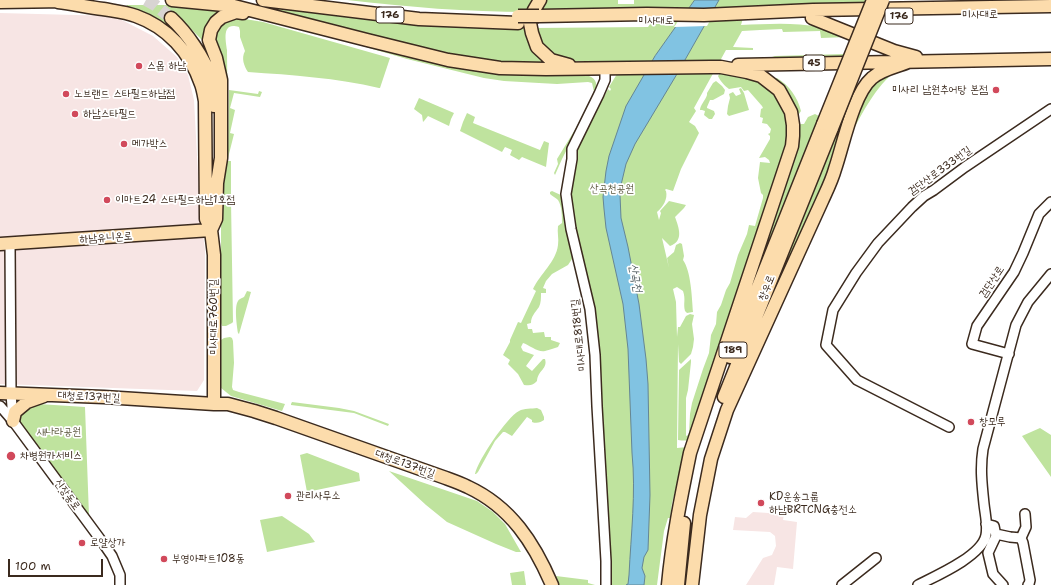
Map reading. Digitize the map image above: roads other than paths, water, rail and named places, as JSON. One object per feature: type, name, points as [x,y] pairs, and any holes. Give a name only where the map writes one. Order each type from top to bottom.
[{"type":"main road","points":[[0,2],[58,2],[79,0]]},
{"type":"main road","points":[[172,0],[234,6],[448,60],[500,68],[588,69]]},
{"type":"main road","name":"미사대로","points":[[263,0],[419,19],[539,20],[645,18],[704,15],[812,18],[1051,13]]},
{"type":"main road","name":"미사대로","points":[[316,0],[420,12],[488,16],[518,20]]},
{"type":"main road","name":"45","points":[[540,0],[534,10],[530,23],[537,47],[551,60],[561,64],[588,69],[1051,59]]},
{"type":"main road","points":[[827,126],[873,0]]},
{"type":"main road","name":"창우로","points":[[678,585],[685,517],[691,485],[707,420],[723,374],[827,126],[883,0]]},
{"type":"main road","points":[[58,2],[135,15],[166,32],[186,54],[201,84],[205,102],[206,219],[211,230]]},
{"type":"main road","name":"미사대로","points":[[749,16],[820,10],[1051,6]]},
{"type":"main road","points":[[217,183],[221,158],[221,80],[216,58],[209,40],[211,30],[216,22],[222,17],[236,12],[268,15]]},
{"type":"main road","points":[[171,18],[182,28],[195,47],[211,78],[217,183],[216,219],[211,230]]},
{"type":"main road","points":[[812,18],[894,51],[938,62]]},
{"type":"main road","points":[[692,585],[700,515],[711,459],[727,410],[835,171],[858,99],[865,86],[879,73],[908,62]]},
{"type":"main road","points":[[668,585],[680,501],[690,454],[792,146],[793,136],[791,112],[779,90],[761,76],[716,67]]},
{"type":"main road","name":"창우로","points":[[686,585],[690,534],[695,500],[716,421],[827,126]]},
{"type":"main road","name":"하남유니온로","points":[[5,244],[211,230]]},
{"type":"main road","name":"미사대로760번길","points":[[211,230],[214,255],[214,404]]},
{"type":"main road","name":"대청로137번길","points":[[6,393],[228,404],[269,416],[443,477],[481,494],[513,519],[523,531],[540,560],[552,585]]},
{"type":"main road","points":[[13,421],[15,412],[27,402],[49,395]]},
{"type":"main road","name":"대청로137번길","points":[[214,404],[226,411],[262,420],[445,485],[474,497],[498,514],[518,535],[528,551],[544,585]]},
{"type":"street","name":"미사대로818번길","points":[[605,69],[605,80],[572,149],[572,159],[566,194],[571,229],[590,309],[595,354],[603,490],[606,585]]},
{"type":"street","name":"검단산로333번길","points":[[949,427],[857,380],[826,345],[833,310],[856,273],[878,243],[912,207],[924,196],[965,167],[1051,109]]},
{"type":"street","name":"검단산로","points":[[1009,354],[972,344],[976,326],[1014,272],[1024,253],[1039,214],[1051,202]]},
{"type":"street","points":[[5,244],[6,393],[13,421]]},
{"type":"street","points":[[918,585],[965,560],[974,552],[986,535],[981,476],[982,458],[1016,325],[1033,295],[1051,274]]},
{"type":"street","name":"신장동로","points":[[0,406],[13,421],[112,556],[120,575],[120,585]]},
{"type":"street","points":[[1025,514],[1026,527],[1021,538],[1030,580],[1028,585]]},
{"type":"street","points":[[986,524],[994,526],[996,536],[988,553],[993,574],[1003,585]]},
{"type":"street","points":[[996,534],[1021,538]]},
{"type":"street","points":[[842,585],[876,558]]},
{"type":"water","points":[[695,0],[719,0],[635,144],[626,164],[621,185],[621,218],[639,304],[646,359],[648,384],[650,495],[648,550],[644,557],[642,568],[645,576],[644,585],[626,585],[628,584],[629,575],[634,483],[628,349],[623,304],[606,228],[603,197],[606,171],[609,156],[626,106],[655,56]]},
{"type":"tunnel","points":[[146,0],[155,5],[171,18]]},
{"type":"place","name":"스몹 하남","points":[[139,66]]},
{"type":"place","name":"미사리 남원추어탕 본점","points":[[996,90]]},
{"type":"place","name":"노브랜드 스타필드하남점","points":[[66,94]]},
{"type":"place","name":"하남스타필드","points":[[75,114]]},
{"type":"place","name":"메가박스","points":[[124,144]]},
{"type":"place","name":"이마트24 스타필드하남1호점","points":[[107,200]]},
{"type":"place","name":"창모루","points":[[971,422]]},
{"type":"place","name":"차병원카서비스","points":[[11,456]]},
{"type":"place","name":"관리사무소","points":[[288,496]]},
{"type":"place","name":"KD운송그룹 하남BRTCNG충전소","points":[[761,503]]},
{"type":"place","name":"로얄상가","points":[[82,543]]},
{"type":"place","name":"부영아파트108동","points":[[164,559]]},
{"type":"park label","name":"산곡천공원","points":[[612,189]]},
{"type":"park label","name":"새나라공원","points":[[59,432]]},
{"type":"water label","name":"산곡천","points":[[635,278]]}]
